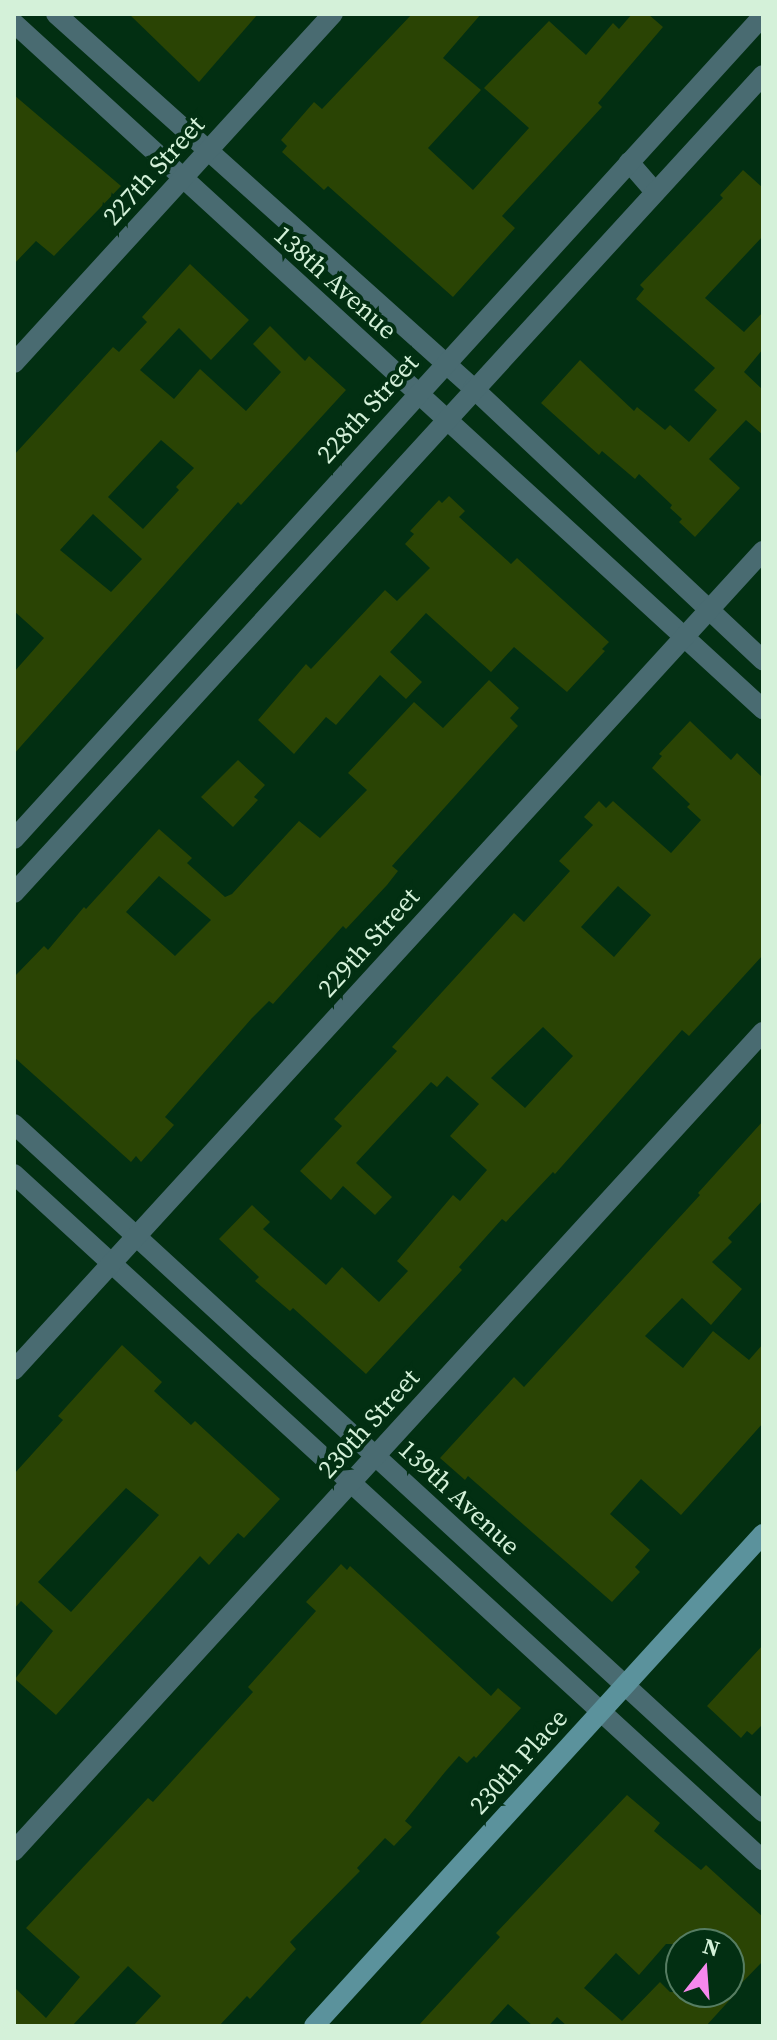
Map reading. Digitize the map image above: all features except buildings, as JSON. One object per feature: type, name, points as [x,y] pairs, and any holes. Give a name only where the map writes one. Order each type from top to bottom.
[{"type":"street","name":"138th Avenue","points":[[56,14],[445,362],[763,660]]},
{"type":"street","name":"227th Street","points":[[14,363],[333,14]]},
{"type":"street","name":"228th Street","points":[[14,839],[763,16]]},
{"type":"street","name":"138th Avenue","points":[[14,23],[763,709]]},
{"type":"street","points":[[14,893],[445,418],[763,75]]},
{"type":"street","points":[[629,162],[655,192]]},
{"type":"street","name":"229th Street","points":[[14,1370],[763,551]]},
{"type":"street","name":"230th Street","points":[[14,1851],[763,1032]]},
{"type":"street","name":"139th Avenue","points":[[14,1124],[763,1812]]},
{"type":"street","points":[[14,1174],[763,1860]]},
{"type":"street","name":"230th Place","points":[[314,2026],[763,1534]]}]
